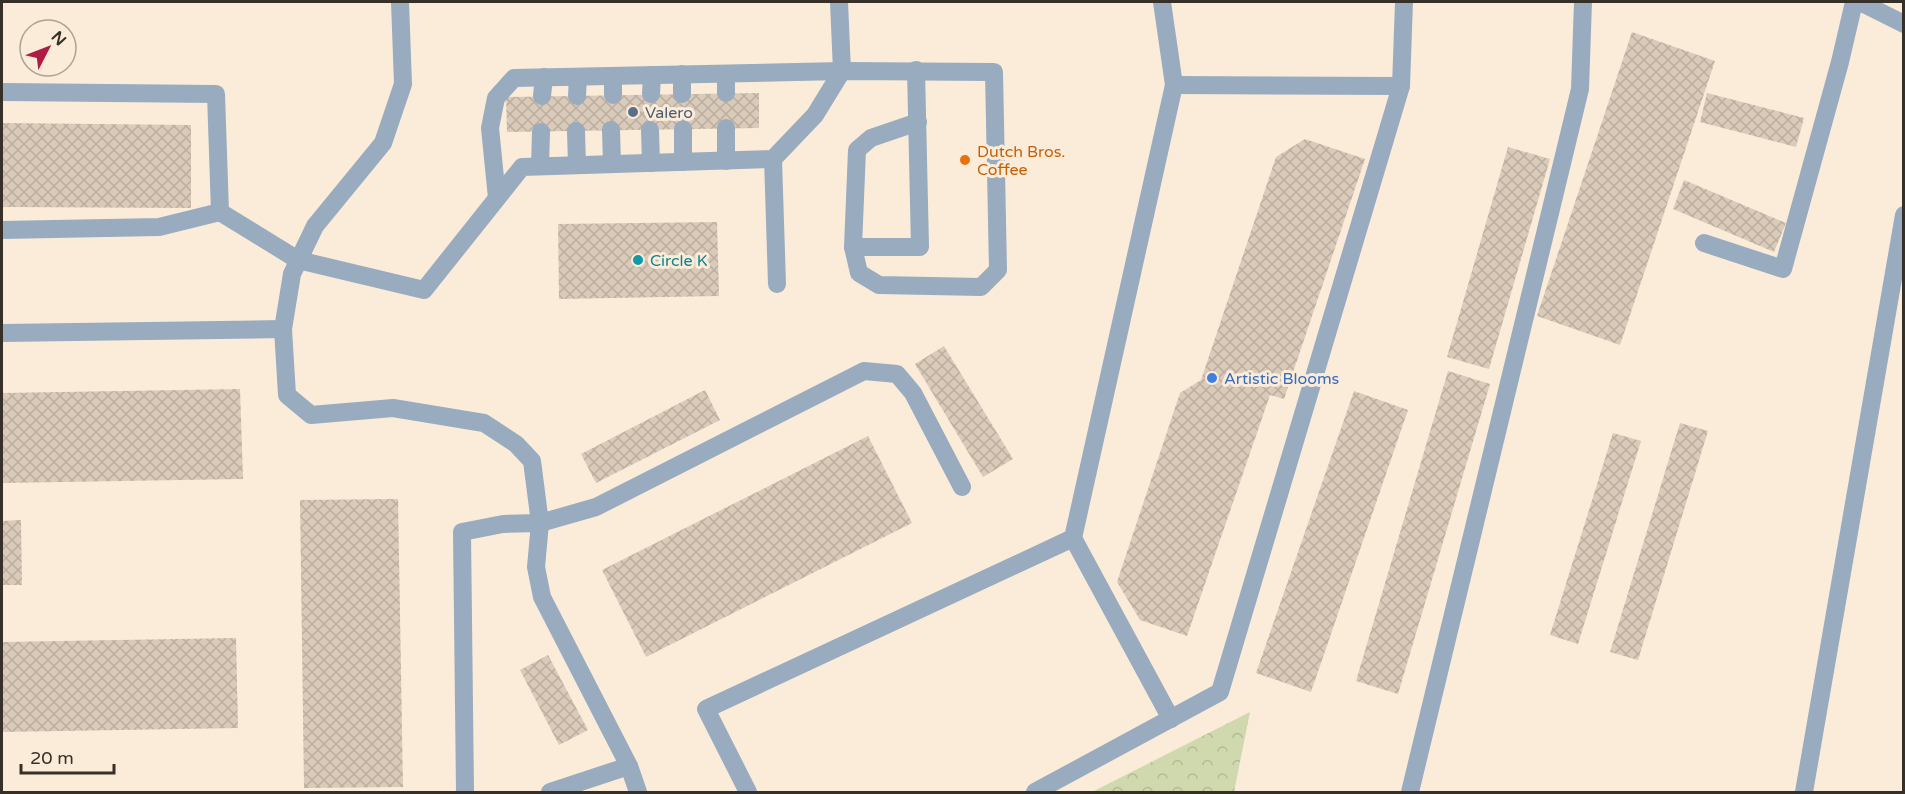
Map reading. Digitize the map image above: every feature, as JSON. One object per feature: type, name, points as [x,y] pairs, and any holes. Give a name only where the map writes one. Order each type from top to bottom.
[{"type":"lane","points":[[400,2],[403,84],[383,143],[315,226],[292,274],[283,329],[287,395],[311,415],[393,408],[484,423],[516,444],[532,461],[540,523],[536,567],[542,597],[629,766],[638,792]]},
{"type":"lane","points":[[2,230],[159,227],[220,212],[298,260],[424,290],[522,167],[773,159],[815,115],[842,71],[838,2]]},
{"type":"lane","points":[[1162,2],[1174,85],[1073,538],[1171,718]]},
{"type":"lane","points":[[1035,792],[1220,692],[1401,86],[1404,2]]},
{"type":"lane","points":[[1410,792],[1580,89],[1583,2]]},
{"type":"lane","points":[[1704,243],[1784,269],[1854,2]]},
{"type":"lane","points":[[1860,2],[1904,24]]},
{"type":"lane","points":[[497,198],[490,128],[496,98],[514,78],[916,70],[994,72],[998,270],[981,287],[879,285],[860,273],[853,247],[857,150],[870,138],[918,122]]},
{"type":"lane","points":[[853,247],[920,247],[916,70]]},
{"type":"lane","points":[[682,74],[682,94]]},
{"type":"lane","points":[[726,74],[726,93]]},
{"type":"lane","points":[[651,94],[652,75]]},
{"type":"lane","points":[[613,76],[613,95]]},
{"type":"lane","points":[[542,96],[543,77]]},
{"type":"lane","points":[[577,96],[578,77]]},
{"type":"lane","points":[[1174,85],[1401,86]]},
{"type":"lane","points":[[2,92],[216,94],[220,212]]},
{"type":"lane","points":[[726,128],[726,161]]},
{"type":"lane","points":[[683,129],[683,162]]},
{"type":"lane","points":[[611,130],[612,164]]},
{"type":"lane","points":[[650,130],[651,163]]},
{"type":"lane","points":[[576,131],[577,165]]},
{"type":"lane","points":[[540,166],[541,132]]},
{"type":"lane","points":[[773,159],[777,284]]},
{"type":"lane","points":[[1804,792],[1904,215]]},
{"type":"lane","points":[[2,333],[283,329]]},
{"type":"lane","points":[[465,792],[462,532],[503,524],[540,523],[596,507],[864,371],[897,374],[913,393],[962,487]]},
{"type":"lane","points":[[748,792],[705,709],[1073,538]]},
{"type":"lane","points":[[550,792],[629,766]]},
{"type":"green space","points":[[1250,712],[1234,792],[1092,792]]},
{"type":"building","points":[[1632,32],[1715,61],[1620,345],[1537,316]]},
{"type":"building","name":"Valero","points":[[759,93],[759,128],[507,132],[506,97]]},
{"type":"building","points":[[1707,93],[1804,118],[1796,147],[1700,122]]},
{"type":"building","points":[[2,123],[191,125],[191,208],[2,207]]},
{"type":"building","points":[[1305,139],[1365,159],[1284,399],[1270,395],[1187,636],[1140,620],[1117,582],[1180,393],[1201,380],[1276,157]]},
{"type":"building","points":[[1508,147],[1550,159],[1489,369],[1447,357]]},
{"type":"building","points":[[1684,180],[1786,223],[1774,252],[1673,209]]},
{"type":"building","name":"Circle K","points":[[717,222],[719,296],[559,299],[558,224]]},
{"type":"building","points":[[944,346],[1013,459],[983,477],[915,364]]},
{"type":"building","points":[[1448,371],[1490,384],[1398,694],[1356,681]]},
{"type":"building","points":[[240,389],[243,479],[2,483],[2,393]]},
{"type":"building","points":[[705,390],[720,420],[596,483],[581,454]]},
{"type":"building","points":[[1354,391],[1408,410],[1311,692],[1256,673]]},
{"type":"building","points":[[1680,423],[1708,431],[1638,660],[1610,652]]},
{"type":"building","points":[[1613,433],[1641,441],[1578,644],[1550,635]]},
{"type":"building","points":[[868,436],[912,523],[646,657],[602,570]]},
{"type":"building","points":[[398,499],[403,787],[304,788],[300,500]]},
{"type":"building","points":[[21,520],[22,585],[2,585],[2,521]]},
{"type":"building","points":[[236,638],[238,728],[2,732],[2,642]]},
{"type":"building","points":[[548,655],[588,730],[559,745],[520,670]]},
{"type":"place","name":"Valero","points":[[633,112]]},
{"type":"place","name":"Dutch Bros. Coffee","points":[[965,160]]},
{"type":"place","name":"Circle K","points":[[638,260]]},
{"type":"place","name":"Artistic Blooms","points":[[1212,378]]}]
